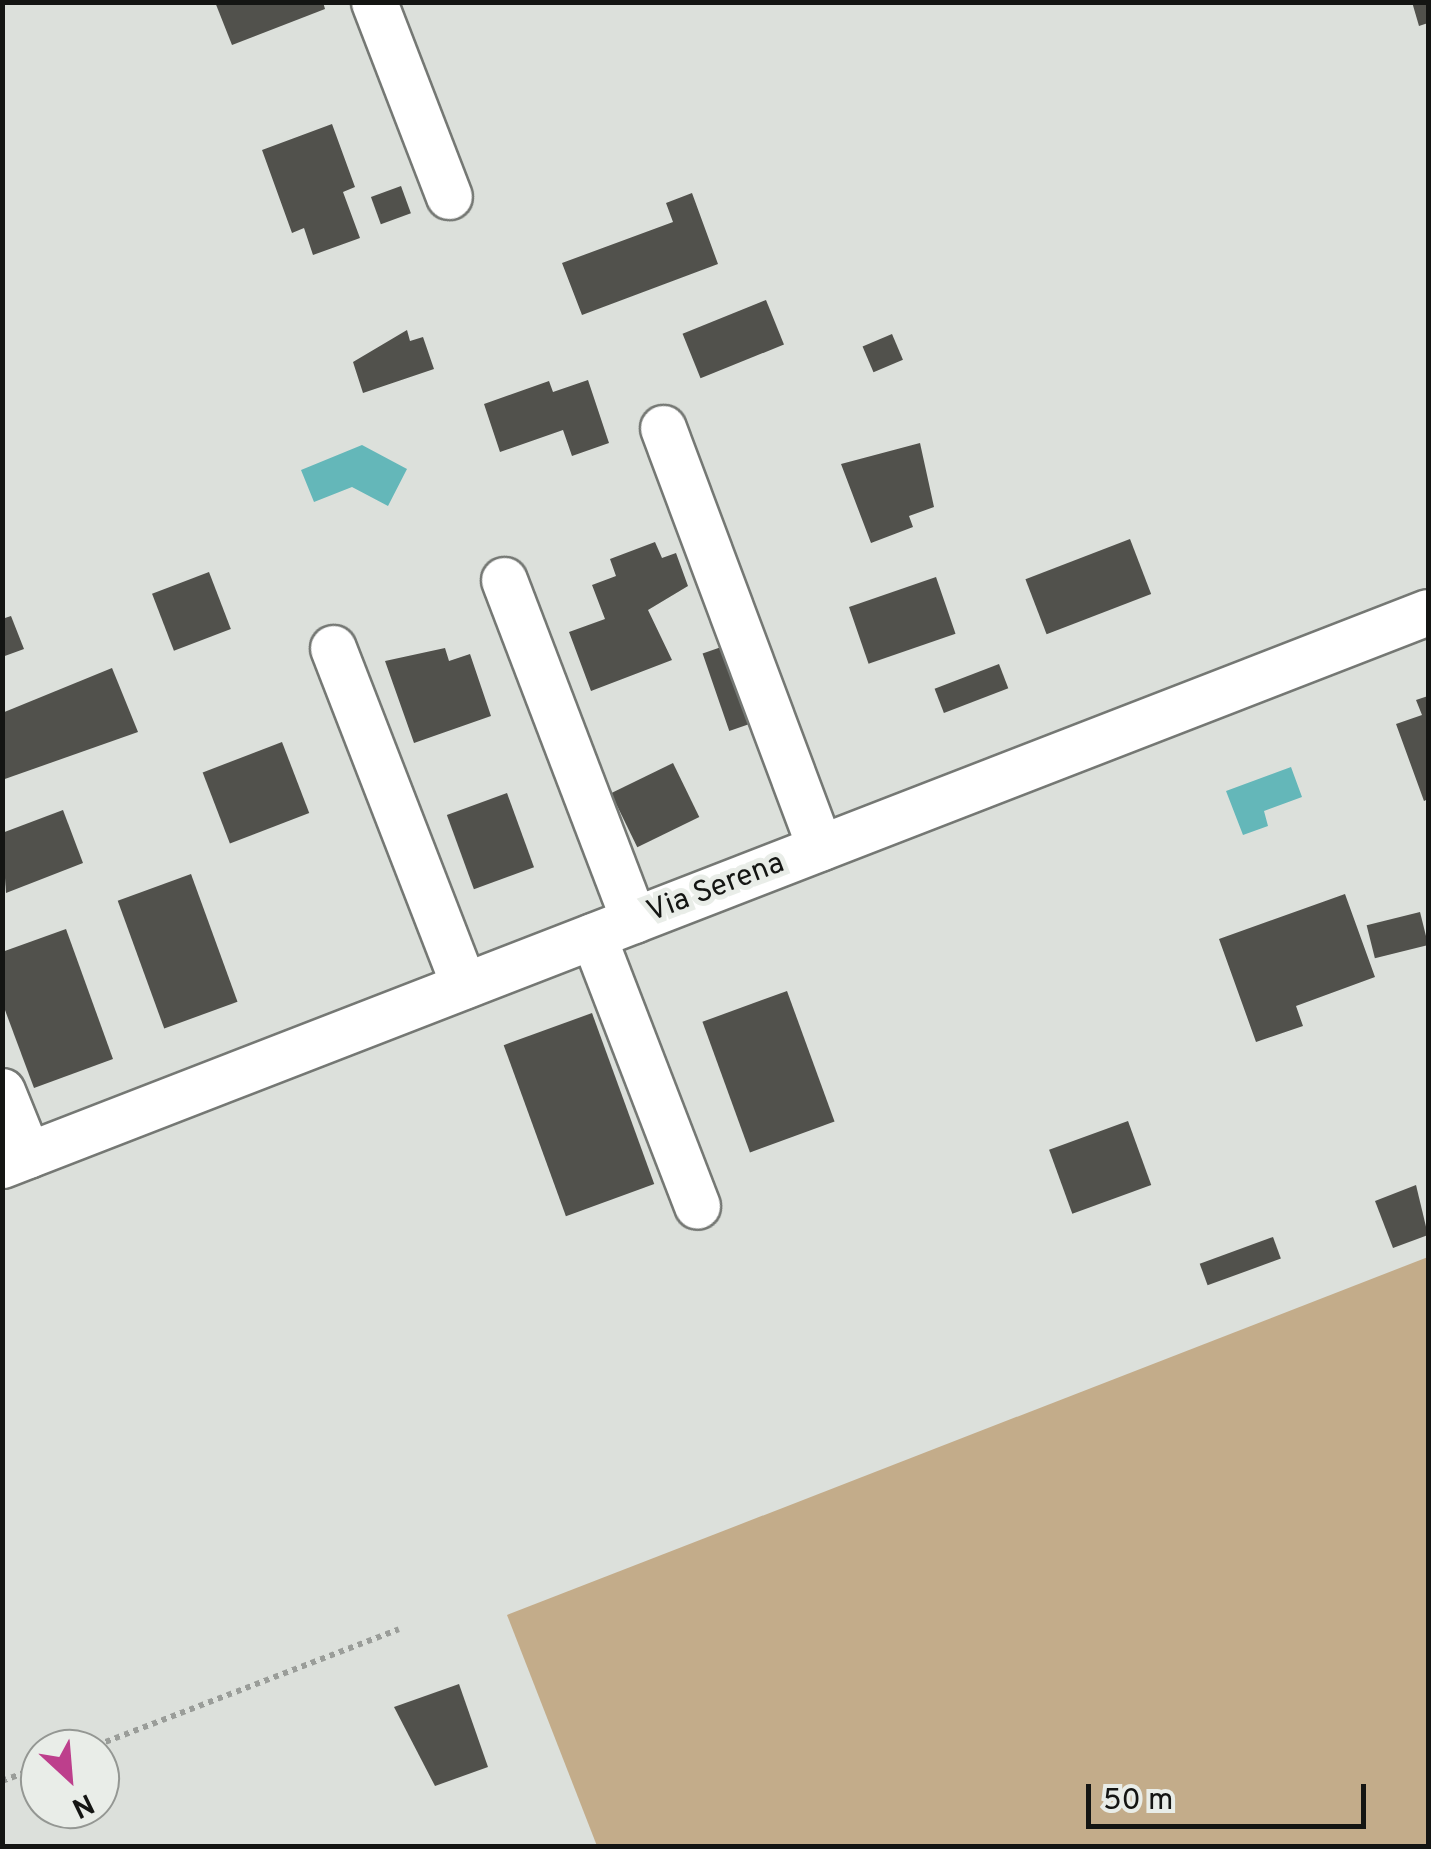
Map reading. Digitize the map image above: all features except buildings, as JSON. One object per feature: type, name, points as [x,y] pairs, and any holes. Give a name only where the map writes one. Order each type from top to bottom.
[{"type":"street","points":[[374,2],[450,196]]},
{"type":"street","points":[[663,428],[820,848]]},
{"type":"street","points":[[504,580],[698,1206]]},
{"type":"street","name":"Via Serena","points":[[15,1160],[1428,612]]},
{"type":"street","points":[[333,648],[464,986]]},
{"type":"street","points":[[2,1091],[15,1160]]},
{"type":"path","points":[[120,1736],[399,1630]]},
{"type":"shaded area","points":[[1428,1257],[1428,1846],[597,1846],[507,1615]]},
{"type":"water","points":[[362,445],[407,469],[388,506],[352,487],[314,502],[301,470]]},
{"type":"water","points":[[1291,767],[1302,797],[1264,811],[1268,826],[1243,835],[1226,791]]}]
